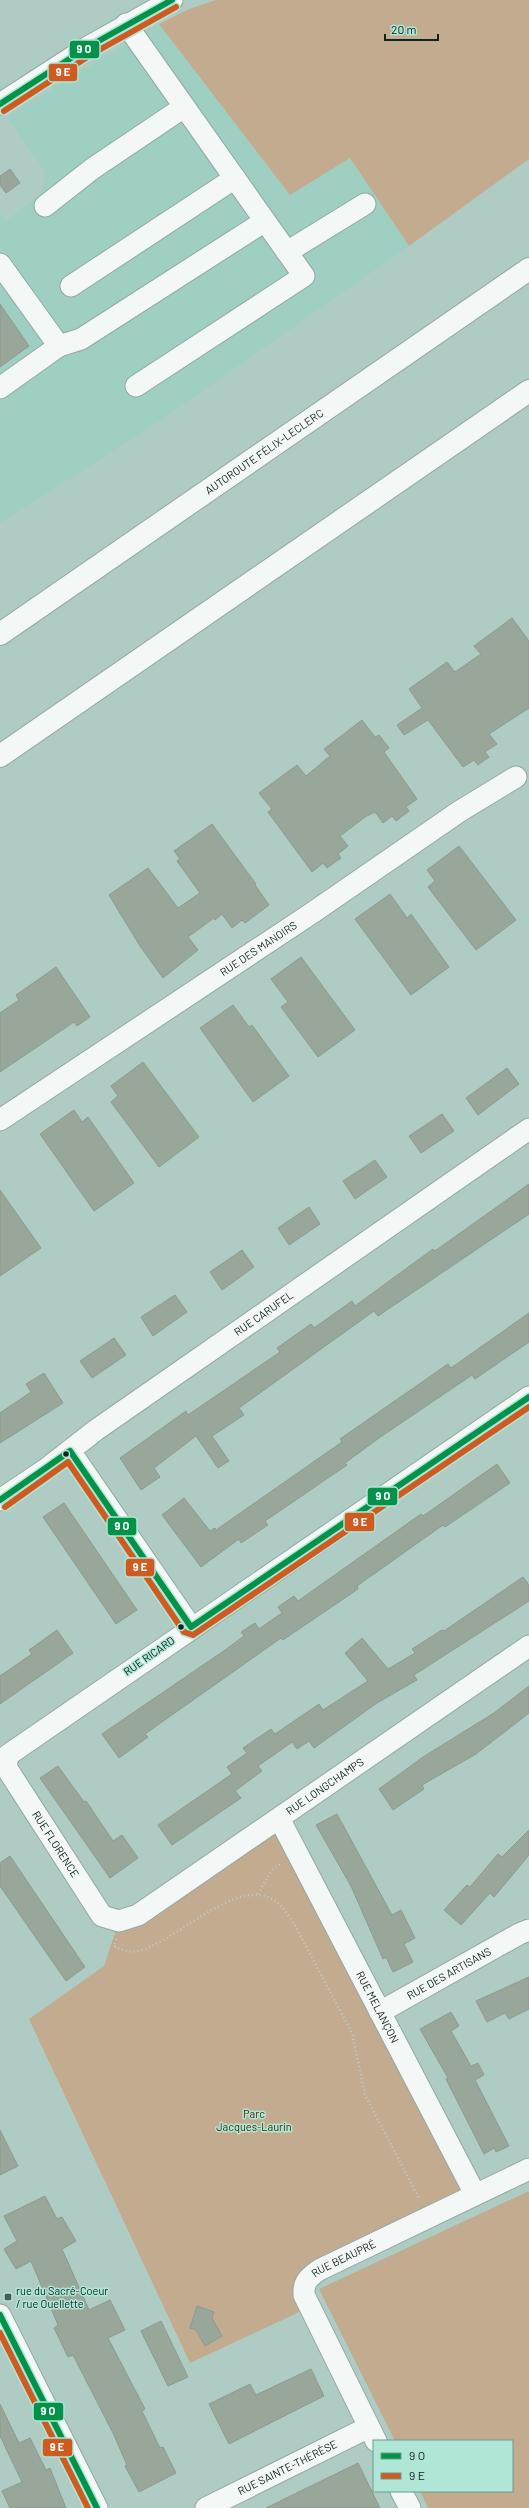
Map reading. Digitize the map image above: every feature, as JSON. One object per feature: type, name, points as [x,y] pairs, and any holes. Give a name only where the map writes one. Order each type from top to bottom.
[{"type":"highway","points":[[448,325],[529,254]]},
{"type":"highway","name":"AUTOROUTE FÉLIX-LECLERC","points":[[0,634],[529,269]]},
{"type":"highway","points":[[0,756],[529,391]]},
{"type":"street","points":[[0,104],[126,24],[172,0]]},
{"type":"street","points":[[126,24],[304,276],[136,386]]},
{"type":"street","points":[[45,206],[92,169],[184,107]]},
{"type":"street","points":[[71,286],[235,178]]},
{"type":"street","points":[[287,252],[364,204]]},
{"type":"street","points":[[0,388],[59,346],[81,339],[265,221]]},
{"type":"street","points":[[0,264],[59,346]]},
{"type":"street","name":"RUE DES MANOIRS","points":[[0,1120],[312,913],[460,811],[516,777]]},
{"type":"street","name":"RUE CARUFEL","points":[[0,1500],[70,1451],[103,1425],[529,1129]]},
{"type":"street","name":"RUE RICARD","points":[[8,1755],[192,1627],[529,1397]]},
{"type":"street","points":[[70,1451],[192,1627]]},
{"type":"street","name":"RUE LONGCHAMPS","points":[[119,1921],[138,1915],[280,1820],[529,1646]]},
{"type":"street","name":"RUE FLORENCE","points":[[8,1755],[6,1767],[102,1916],[119,1921]]},
{"type":"street","name":"RUE MELANÇON","points":[[280,1820],[475,2194]]},
{"type":"street","name":"RUE DES ARTISANS","points":[[380,2012],[526,1929]]},
{"type":"street","name":"RUE BEAUPRÉ","points":[[372,2434],[304,2294],[304,2286],[308,2278],[319,2270],[529,2169]]},
{"type":"street","points":[[0,2315],[97,2508]]},
{"type":"street","name":"RUE SAINTE-THÉRÈSE","points":[[206,2508],[372,2434]]},
{"type":"street","points":[[402,2492],[410,2508]]},
{"type":"path","points":[[0,20],[28,0]]},
{"type":"path","points":[[258,1894],[276,1866],[298,1854]]},
{"type":"path","points":[[119,1921],[114,1946],[125,1951],[137,1952],[155,1945],[227,1902],[247,1894],[258,1894],[278,1903],[295,1926],[352,2033],[365,2095],[429,2217]]},
{"type":"shaded area","points":[[159,24],[290,195],[350,158],[409,246],[154,425],[0,523],[0,214],[6,221],[41,193],[46,173],[7,117]]},
{"type":"green space","points":[[216,0],[529,0],[529,159],[409,246],[350,158],[290,195],[159,24],[189,9]]},
{"type":"green space","name":"Parc Jacques-Laurin","points":[[280,1820],[475,2194],[316,2272],[310,2307],[190,2363],[29,2019],[104,1966],[119,1921]]},
{"type":"green space","points":[[529,2191],[529,2508],[428,2508],[420,2492],[513,2492],[513,2440],[394,2440],[319,2289]]},
{"type":"building","points":[[10,169],[20,183],[6,193],[0,185],[0,176]]},
{"type":"building","points":[[0,304],[29,346],[0,367]]},
{"type":"building","points":[[512,618],[529,641],[529,708],[489,734],[497,744],[485,752],[489,757],[478,765],[474,760],[463,767],[428,720],[404,735],[397,725],[422,708],[409,689],[447,662],[455,672],[481,654],[474,646]]},
{"type":"building","points":[[362,720],[375,737],[379,735],[389,748],[384,752],[417,799],[406,807],[409,811],[396,821],[392,816],[383,823],[375,812],[365,817],[340,836],[348,846],[338,854],[341,858],[327,868],[323,863],[312,872],[268,812],[272,809],[259,793],[297,765],[306,776],[330,756],[324,749]]},
{"type":"building","points":[[212,824],[256,884],[255,885],[269,905],[245,923],[242,920],[232,928],[222,914],[215,920],[214,918],[188,937],[198,950],[163,978],[140,946],[109,895],[148,868],[178,908],[200,893],[177,861],[180,859],[174,851]]},
{"type":"building","points":[[459,846],[516,920],[476,950],[428,887],[435,881],[427,870]]},
{"type":"building","points":[[390,894],[407,918],[411,914],[449,967],[411,995],[355,919]]},
{"type":"building","points":[[301,957],[355,1030],[318,1057],[281,1007],[288,1002],[271,979]]},
{"type":"building","points":[[56,967],[90,1017],[77,1026],[74,1022],[0,1072],[0,1013],[19,1000],[16,995]]},
{"type":"building","points":[[233,1005],[249,1027],[252,1025],[289,1076],[253,1102],[200,1028]]},
{"type":"building","points":[[143,1062],[199,1137],[159,1167],[111,1102],[118,1096],[111,1086]]},
{"type":"building","points":[[507,1068],[519,1084],[478,1115],[466,1098]]},
{"type":"building","points":[[74,1110],[82,1122],[88,1117],[134,1183],[94,1211],[40,1134]]},
{"type":"building","points":[[442,1114],[454,1131],[421,1153],[409,1136]]},
{"type":"building","points":[[375,1160],[387,1177],[355,1199],[343,1181]]},
{"type":"building","points":[[529,1184],[529,1214],[378,1316],[374,1311],[239,1408],[244,1415],[212,1436],[229,1461],[218,1468],[196,1436],[154,1468],[160,1477],[141,1490],[120,1458],[186,1411],[188,1415],[280,1352],[277,1348],[311,1324],[314,1328],[352,1301],[355,1306],[433,1249],[435,1251]]},
{"type":"building","points":[[0,1190],[41,1248],[0,1276]]},
{"type":"building","points":[[309,1207],[320,1224],[289,1245],[278,1228]]},
{"type":"building","points":[[242,1250],[254,1267],[222,1290],[210,1272]]},
{"type":"building","points":[[175,1295],[187,1312],[153,1336],[141,1317]]},
{"type":"building","points":[[529,1313],[529,1342],[475,1379],[472,1375],[379,1438],[345,1463],[347,1465],[265,1521],[268,1525],[241,1543],[239,1539],[201,1567],[162,1515],[184,1498],[210,1531],[215,1528],[216,1530],[342,1442],[340,1439],[448,1364],[451,1368]]},
{"type":"building","points":[[114,1338],[126,1355],[92,1378],[80,1361]]},
{"type":"building","points":[[44,1373],[63,1403],[0,1443],[0,1413],[31,1392],[26,1384]]},
{"type":"building","points":[[497,1464],[510,1483],[445,1527],[443,1525],[357,1586],[358,1589],[283,1640],[281,1638],[145,1734],[148,1737],[119,1758],[102,1734],[228,1648],[244,1636],[241,1632],[255,1623],[259,1629],[282,1613],[278,1607],[294,1596],[298,1601],[421,1514],[423,1516]]},
{"type":"building","points":[[64,1503],[137,1610],[116,1624],[43,1517]]},
{"type":"building","points":[[523,1577],[529,1585],[529,1601],[414,1675],[417,1680],[377,1703],[314,1748],[309,1741],[297,1749],[292,1742],[258,1766],[262,1771],[235,1791],[241,1798],[172,1845],[158,1825],[232,1774],[227,1767],[247,1753],[243,1748],[271,1729],[275,1734],[319,1704],[323,1710],[368,1681],[345,1653],[362,1638],[388,1669],[415,1653],[412,1649],[442,1630],[444,1631]]},
{"type":"building","points":[[57,1630],[73,1653],[0,1704],[0,1676],[32,1654],[29,1650]]},
{"type":"building","points":[[529,1686],[529,1713],[476,1754],[422,1785],[424,1789],[393,1810],[379,1789],[423,1757],[494,1713]]},
{"type":"building","points":[[58,1766],[84,1802],[86,1801],[113,1841],[122,1835],[138,1858],[110,1878],[40,1778]]},
{"type":"building","points":[[337,1814],[392,1915],[401,1910],[415,1938],[404,1944],[413,1962],[393,1972],[386,1957],[383,1959],[351,1886],[316,1825]]},
{"type":"building","points":[[529,1830],[529,1855],[494,1897],[490,1893],[461,1925],[444,1910],[467,1885],[470,1887],[498,1854],[502,1857]]},
{"type":"building","points":[[10,1856],[85,1967],[66,1981],[0,1886],[0,1863]]},
{"type":"building","points":[[529,1977],[529,2009],[509,2019],[505,2013],[487,2022],[476,2001]]},
{"type":"building","points":[[451,2012],[459,2026],[451,2031],[471,2066],[478,2063],[484,2075],[475,2080],[509,2146],[496,2152],[494,2148],[484,2154],[446,2079],[448,2078],[420,2029]]},
{"type":"building","points":[[0,2130],[18,2166],[0,2175]]},
{"type":"building","points":[[45,2196],[57,2219],[62,2217],[76,2241],[62,2249],[89,2310],[110,2300],[125,2330],[108,2338],[145,2409],[142,2411],[160,2448],[163,2447],[176,2473],[139,2492],[125,2466],[127,2465],[113,2433],[73,2355],[68,2357],[54,2328],[58,2325],[31,2261],[16,2269],[4,2249],[17,2241],[4,2216]]},
{"type":"building","points":[[197,2306],[214,2312],[212,2318],[222,2336],[205,2346],[196,2330],[190,2328]]},
{"type":"building","points":[[161,2321],[188,2377],[168,2386],[141,2331]]},
{"type":"building","points":[[311,2369],[324,2396],[229,2444],[209,2404],[250,2384],[256,2395]]},
{"type":"building","points":[[0,2404],[19,2443],[30,2438],[46,2470],[50,2468],[66,2508],[10,2508],[2,2491],[22,2482],[0,2436]]},
{"type":"building","points":[[358,2463],[380,2508],[266,2508]]},
{"type":"transit line","points":[[0,104],[88,47],[172,0]]},
{"type":"transit line","points":[[4,111],[92,54],[176,7]]},
{"type":"transit line","points":[[0,1500],[70,1451],[191,1627],[529,1397]]},
{"type":"transit line","points":[[5,1507],[68,1462],[184,1632],[193,1635],[529,1407]]},
{"type":"transit line","points":[[0,2315],[97,2508]]},
{"type":"transit line","points":[[0,2333],[88,2508]]},
{"type":"place","name":"rue du Sacré-Coeur / rue Ouellette","points":[[8,2297]]}]
